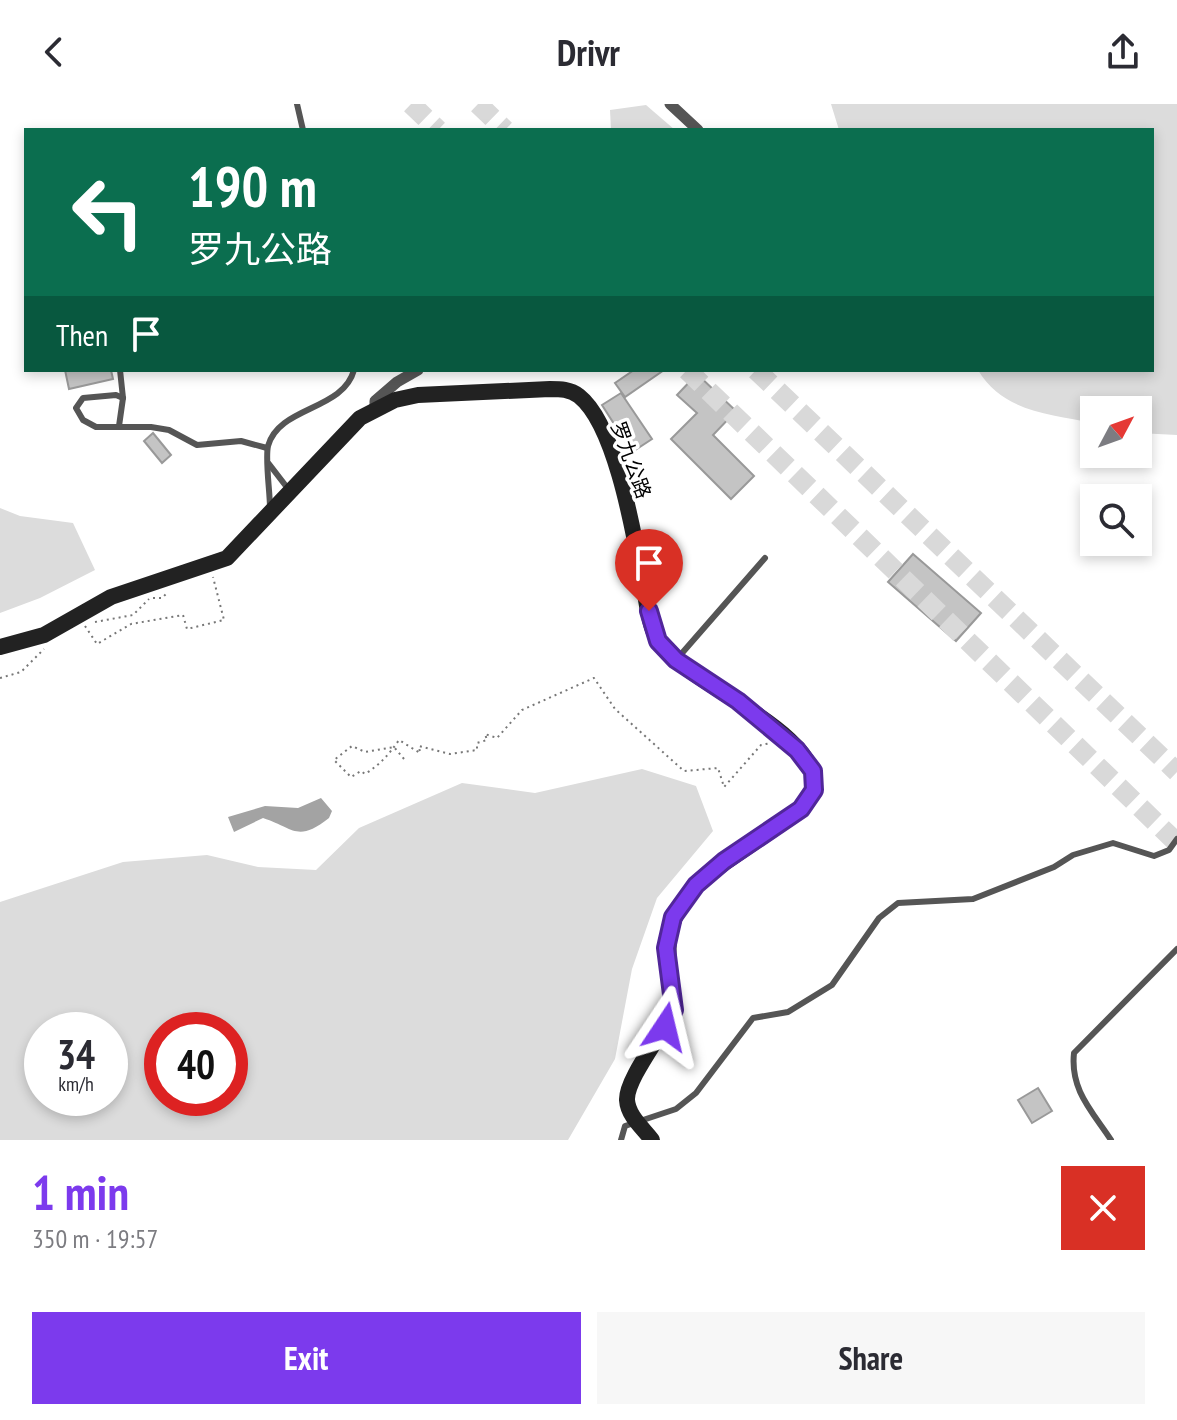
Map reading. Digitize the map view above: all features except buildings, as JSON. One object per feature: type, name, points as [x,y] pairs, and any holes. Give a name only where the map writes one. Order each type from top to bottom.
[{"type":"street","points":[[670,104],[696,128]]},
{"type":"street","points":[[375,410],[375,401],[414,372]]},
{"type":"street","name":"罗九公路","points":[[0,647],[44,635],[111,597],[227,558],[360,418],[395,400],[418,395],[550,389],[570,391],[580,396],[606,440],[625,488],[658,641],[676,660],[786,738],[808,763],[814,790],[801,809],[724,861],[696,885],[673,917],[666,948],[674,1010],[632,1082],[627,1100],[635,1121]]},
{"type":"street","points":[[635,1121],[652,1140]]},
{"type":"lane","points":[[297,104],[303,128]]},
{"type":"lane","points":[[119,426],[123,398],[120,372]]},
{"type":"lane","points":[[270,514],[267,448],[280,429],[337,395],[347,386],[353,372]]},
{"type":"lane","points":[[123,398],[116,395],[83,398],[76,404],[78,415],[89,425],[169,430],[197,445],[241,441],[267,448]]},
{"type":"lane","points":[[269,464],[291,492]]},
{"type":"lane","points":[[676,660],[765,558]]},
{"type":"lane","points":[[621,1140],[625,1126],[676,1109],[696,1093],[753,1018],[788,1012],[832,985],[879,918],[898,903],[973,899],[1054,867],[1073,855],[1113,843],[1154,856],[1169,850],[1177,839]]},
{"type":"lane","points":[[1111,1140],[1079,1093],[1072,1070],[1074,1053],[1177,949]]},
{"type":"path","points":[[85,625],[97,644],[131,624],[183,615],[187,629],[224,620],[212,570]]},
{"type":"path","points":[[73,629],[133,615],[150,598]]},
{"type":"path","points":[[0,678],[21,672],[44,649]]},
{"type":"path","points":[[394,747],[365,752],[352,746],[334,760],[351,777],[361,771],[365,774],[390,756],[399,740],[420,753],[419,746],[450,754],[477,750],[477,743],[487,740],[485,734],[497,738],[522,710],[594,678],[615,709],[684,771],[718,768],[724,787],[761,745],[786,738]]},
{"type":"path","points":[[394,747],[404,759]]},
{"type":"shaded area","points":[[831,104],[1177,104],[1177,435],[1152,434],[1152,396],[1080,396],[1080,420],[1014,403],[1000,395],[979,372],[1154,372],[1154,128],[838,128]]},
{"type":"shaded area","points":[[646,105],[673,128],[611,128],[610,110]]},
{"type":"shaded area","points":[[0,508],[20,516],[73,523],[95,570],[40,598],[0,613]]},
{"type":"shaded area","points":[[642,769],[696,786],[713,831],[657,898],[632,969],[615,1059],[568,1140],[0,1140],[0,902],[123,862],[207,855],[258,867],[316,870],[359,828],[462,783],[535,793]]},
{"type":"shaded area","points":[[321,798],[332,811],[329,818],[302,832],[263,818],[234,832],[228,817],[265,806],[298,808]]},
{"type":"tunnel","points":[[411,104],[436,128]]},
{"type":"tunnel","points":[[478,104],[503,128]]},
{"type":"tunnel","points":[[689,372],[1177,843]]},
{"type":"tunnel","points":[[758,372],[1177,772]]},
{"type":"route","points":[[649,611],[658,641],[676,660],[738,701],[786,738],[813,771],[814,790],[801,809],[724,861],[696,885],[673,917],[666,948],[674,1010],[665,1027]]}]
